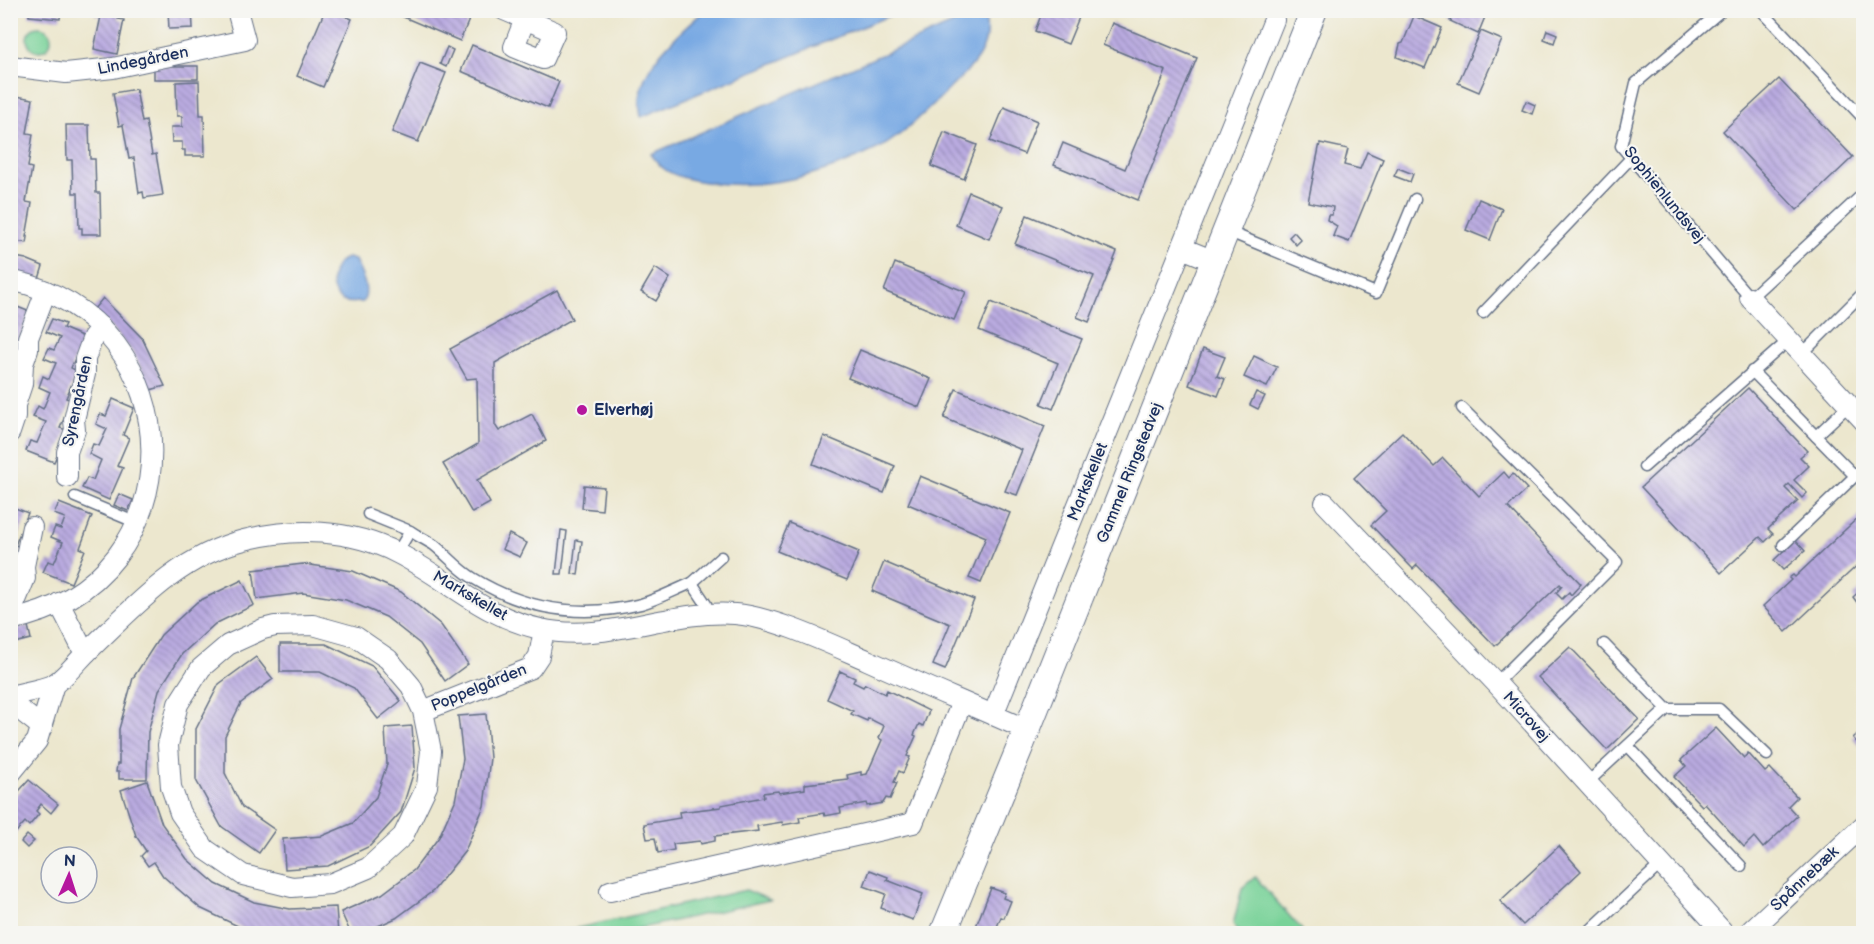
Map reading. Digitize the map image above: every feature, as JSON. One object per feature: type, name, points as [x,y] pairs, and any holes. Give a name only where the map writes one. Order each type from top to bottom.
[{"type":"street","name":"Lindegården","points":[[10,66],[66,73],[105,69],[245,40],[237,10]]},
{"type":"street","points":[[504,10],[525,19]]},
{"type":"street","name":"Gammel Ringstedvej","points":[[943,933],[1027,730],[1314,10]]},
{"type":"street","name":"Markskellet","points":[[993,715],[1274,20]]},
{"type":"street","points":[[1182,248],[1214,261]]},
{"type":"street","name":"Syrengården","points":[[10,280],[46,291],[75,306],[100,327],[123,355],[133,372],[150,418],[152,453],[150,480],[137,523],[124,546],[110,564],[87,586],[42,612],[12,620],[12,610],[25,578],[24,566],[32,527]]},
{"type":"street","points":[[10,432],[22,384],[28,338],[46,291]]},
{"type":"street","name":"Sophienlundsvej","points":[[1750,298],[1863,421]]},
{"type":"street","name":"Syrengården","points":[[67,477],[67,452],[75,430],[74,420],[85,374],[85,359],[93,337],[100,327]]},
{"type":"street","name":"Microvej","points":[[1325,503],[1496,683],[1725,933]]},
{"type":"street","name":"Markskellet","points":[[54,684],[168,577],[198,557],[233,543],[276,533],[321,532],[352,537],[397,553],[479,605],[510,620],[544,630],[600,632],[708,613],[738,615],[763,620],[829,644],[1027,730]]},
{"type":"street","points":[[59,603],[81,646],[87,652]]},
{"type":"street","name":"Poppelgården","points":[[313,625],[356,637],[388,659],[411,686],[423,711],[431,751],[427,786],[403,836],[368,868],[330,884],[292,887],[243,875],[206,849],[180,813],[171,787],[168,745],[178,704],[201,668],[228,645],[263,628],[313,625]]},
{"type":"street","name":"Poppelgården","points":[[423,711],[531,668],[539,656],[544,630]]},
{"type":"street","points":[[10,696],[54,684]]},
{"type":"street","points":[[10,774],[37,741],[54,684]]},
{"type":"street","points":[[10,702],[42,727]]},
{"type":"street","points":[[610,891],[913,823],[962,702]]},
{"type":"street","name":"Spånnebæk","points":[[1747,933],[1863,825]]},
{"type":"lane","name":"Sophienlundsvej","points":[[1722,10],[1636,83],[1621,146],[1750,298]]},
{"type":"lane","points":[[1761,10],[1863,119]]},
{"type":"lane","points":[[1483,313],[1631,158]]},
{"type":"lane","points":[[1750,298],[1863,193]]},
{"type":"lane","points":[[1227,231],[1377,293],[1415,199]]},
{"type":"lane","points":[[1644,467],[1752,371],[1795,347],[1863,292]]},
{"type":"lane","points":[[1752,371],[1855,476],[1783,545]]},
{"type":"lane","points":[[1816,436],[1849,405]]},
{"type":"lane","points":[[1462,408],[1617,562],[1496,683]]},
{"type":"lane","points":[[75,497],[137,523]]},
{"type":"lane","points":[[368,514],[410,531],[433,545],[470,576],[506,596],[536,606],[576,610],[613,608],[641,603],[692,583],[721,557]]},
{"type":"lane","points":[[397,553],[410,531]]},
{"type":"lane","points":[[692,583],[706,604],[708,613]]},
{"type":"lane","points":[[1604,644],[1667,709]]},
{"type":"lane","points":[[1587,783],[1667,709],[1719,709],[1767,755]]},
{"type":"lane","points":[[1628,746],[1741,866]]},
{"type":"lane","points":[[1586,933],[1661,864]]},
{"type":"green space","points":[[39,27],[47,31],[51,39],[47,47],[39,51],[31,47],[27,39],[31,31]]},
{"type":"green space","points":[[1255,877],[1302,930],[1302,933],[1240,933],[1233,925],[1242,888]]},
{"type":"green space","points":[[746,890],[770,900],[618,933],[556,933]]},
{"type":"water","points":[[705,10],[901,11],[641,117],[639,98],[642,85],[655,60]]},
{"type":"water","points":[[983,11],[986,24],[984,46],[965,74],[906,129],[881,147],[860,157],[796,178],[751,184],[728,184],[677,176],[663,168],[651,154]]},
{"type":"water","points":[[348,258],[355,260],[364,281],[366,292],[363,302],[345,302],[334,291],[332,278],[334,271],[342,260]]},
{"type":"building","points":[[29,10],[61,10],[60,19],[29,16]]},
{"type":"building","points":[[96,10],[120,10],[118,19],[124,20],[117,54],[94,49],[101,16],[95,15]]},
{"type":"building","points":[[168,10],[192,10],[193,28],[169,29]]},
{"type":"building","points":[[325,10],[331,10],[352,19],[323,87],[297,76]]},
{"type":"building","points":[[387,10],[460,10],[471,15],[460,41]]},
{"type":"building","points":[[1043,10],[1082,10],[1068,44],[1035,31]]},
{"type":"building","points":[[1455,10],[1487,12],[1478,34],[1450,21]]},
{"type":"building","points":[[1414,16],[1442,28],[1425,68],[1397,57],[1400,44],[1403,43]]},
{"type":"building","points":[[1112,23],[1197,58],[1138,200],[1054,165],[1063,143],[1125,169],[1166,71],[1103,45]]},
{"type":"building","points":[[1547,30],[1557,34],[1554,43],[1544,39]]},
{"type":"building","points":[[1481,31],[1502,40],[1479,92],[1458,83]]},
{"type":"building","points":[[472,45],[559,82],[548,108],[461,71]]},
{"type":"building","points":[[447,47],[453,50],[446,67],[440,64]]},
{"type":"building","points":[[420,63],[446,73],[418,142],[392,132]]},
{"type":"building","points":[[154,66],[198,66],[198,79],[154,79]]},
{"type":"building","points":[[1779,79],[1853,157],[1797,210],[1723,131]]},
{"type":"building","points":[[199,81],[200,115],[204,115],[205,156],[185,156],[182,142],[172,142],[171,127],[182,127],[182,116],[177,116],[176,82]]},
{"type":"building","points":[[136,89],[142,122],[146,121],[152,155],[156,154],[163,195],[144,198],[143,192],[139,193],[134,158],[129,159],[123,125],[119,126],[113,93]]},
{"type":"building","points":[[11,95],[33,99],[27,133],[33,134],[28,167],[32,168],[26,202],[32,203],[27,243],[10,240]]},
{"type":"building","points":[[1526,101],[1535,105],[1532,114],[1522,110]]},
{"type":"building","points":[[1004,107],[1037,121],[1024,154],[990,141]]},
{"type":"building","points":[[66,125],[89,125],[90,159],[95,159],[96,193],[100,193],[101,234],[82,234],[82,228],[79,228],[78,193],[73,193],[72,160],[67,160]]},
{"type":"building","points":[[944,132],[977,145],[964,179],[931,166]]},
{"type":"building","points":[[1320,143],[1348,149],[1344,165],[1360,169],[1367,152],[1383,159],[1349,242],[1333,236],[1337,226],[1327,220],[1328,215],[1332,215],[1333,207],[1308,202]]},
{"type":"building","points":[[1398,168],[1413,174],[1410,182],[1394,176]]},
{"type":"building","points":[[969,192],[1003,206],[989,239],[956,225]]},
{"type":"building","points":[[1479,199],[1502,209],[1490,240],[1466,230]]},
{"type":"building","points":[[1027,215],[1117,252],[1089,322],[1077,317],[1094,276],[1015,244]]},
{"type":"building","points":[[1294,232],[1301,240],[1296,245],[1289,237]]},
{"type":"building","points":[[10,256],[43,266],[39,279],[10,271]]},
{"type":"building","points":[[895,263],[966,292],[954,320],[884,291]]},
{"type":"building","points":[[655,268],[670,278],[656,301],[641,292]]},
{"type":"building","points":[[557,290],[572,319],[495,363],[495,425],[499,431],[532,414],[546,441],[477,480],[490,503],[472,513],[443,464],[478,444],[477,378],[467,379],[450,349]]},
{"type":"building","points":[[103,298],[142,338],[165,386],[150,390],[135,356],[111,327],[93,310]]},
{"type":"building","points":[[991,302],[1082,339],[1053,409],[1041,404],[1058,363],[979,330]]},
{"type":"building","points":[[10,304],[30,312],[16,345],[22,347],[11,375]]},
{"type":"building","points":[[52,319],[65,324],[63,328],[84,337],[71,368],[77,371],[66,398],[72,400],[60,428],[67,430],[54,462],[26,451],[30,441],[37,443],[46,422],[33,417],[38,406],[43,409],[50,392],[39,387],[43,376],[49,379],[56,363],[44,358],[49,348],[54,350],[60,338],[46,332]]},
{"type":"building","points":[[1203,349],[1225,357],[1217,376],[1225,379],[1218,396],[1189,385]]},
{"type":"building","points":[[860,350],[931,379],[919,407],[848,378]]},
{"type":"building","points":[[1254,356],[1277,367],[1267,387],[1244,377]]},
{"type":"building","points":[[1748,388],[1807,451],[1800,457],[1809,466],[1794,480],[1807,493],[1802,498],[1789,484],[1785,488],[1798,501],[1768,529],[1773,534],[1765,542],[1760,537],[1721,573],[1641,487]]},
{"type":"building","points":[[956,389],[1045,426],[1017,495],[1005,491],[1022,450],[944,418]]},
{"type":"building","points":[[1256,392],[1265,396],[1258,409],[1250,405]]},
{"type":"building","points":[[113,399],[134,408],[123,435],[129,438],[117,466],[123,468],[109,500],[82,488],[87,478],[93,480],[101,460],[89,454],[93,444],[99,446],[107,429],[96,424],[100,414],[106,416]]},
{"type":"building","points":[[1402,432],[1434,466],[1443,458],[1479,496],[1504,472],[1509,478],[1513,474],[1527,489],[1508,507],[1581,584],[1571,595],[1569,592],[1562,599],[1556,593],[1562,586],[1560,584],[1495,646],[1417,565],[1413,569],[1371,525],[1386,511],[1354,478]]},
{"type":"building","points":[[824,436],[895,466],[884,493],[813,464]]},
{"type":"building","points":[[920,476],[1010,513],[981,583],[969,578],[986,537],[908,504]]},
{"type":"building","points":[[584,485],[604,487],[602,510],[582,508]]},
{"type":"building","points":[[119,494],[133,500],[128,511],[114,505]]},
{"type":"building","points":[[59,503],[92,516],[80,548],[85,550],[71,583],[43,572],[48,561],[54,563],[63,542],[51,537],[55,527],[61,529],[65,518],[54,514]]},
{"type":"building","points":[[10,506],[28,513],[15,545],[21,547],[11,573]]},
{"type":"building","points":[[1864,512],[1864,559],[1786,632],[1763,606],[1791,580],[1789,578],[1793,575],[1795,577]]},
{"type":"building","points":[[789,523],[859,552],[847,580],[777,551]]},
{"type":"building","points":[[561,530],[567,531],[562,574],[556,574]]},
{"type":"building","points":[[509,534],[527,543],[520,557],[502,549]]},
{"type":"building","points":[[576,540],[582,541],[578,575],[572,574]]},
{"type":"building","points":[[1795,540],[1805,551],[1783,570],[1774,560]]},
{"type":"building","points":[[884,562],[974,600],[945,670],[933,665],[950,624],[872,591]]},
{"type":"building","points":[[303,564],[353,571],[401,592],[441,625],[468,664],[445,681],[420,644],[386,617],[346,600],[303,593],[257,599],[253,570]]},
{"type":"building","points":[[242,580],[254,605],[215,624],[182,654],[159,690],[148,732],[147,779],[119,779],[119,772],[116,772],[117,764],[119,764],[119,729],[133,678],[161,635],[197,602]]},
{"type":"building","points":[[1864,587],[1864,612],[1853,597]]},
{"type":"building","points":[[28,626],[31,639],[10,644],[10,629]]},
{"type":"building","points":[[280,644],[326,644],[372,666],[401,701],[378,719],[354,688],[320,672],[280,672]]},
{"type":"building","points":[[1570,647],[1639,719],[1607,750],[1538,677]]},
{"type":"building","points":[[256,657],[273,679],[241,703],[225,736],[225,773],[242,807],[275,830],[259,853],[221,826],[196,780],[196,729],[219,684]]},
{"type":"building","points":[[840,671],[855,678],[853,682],[863,687],[865,684],[885,694],[887,690],[929,711],[923,726],[919,724],[914,735],[916,736],[907,756],[910,757],[903,773],[899,771],[890,799],[886,798],[883,803],[867,806],[866,803],[840,808],[841,813],[799,817],[800,822],[757,826],[758,831],[715,836],[715,841],[701,844],[700,841],[673,844],[674,850],[658,853],[655,838],[647,839],[644,824],[680,818],[679,812],[721,807],[721,805],[764,797],[763,793],[805,789],[805,784],[848,779],[847,775],[861,772],[861,775],[867,774],[882,740],[879,738],[884,726],[868,718],[867,721],[851,714],[853,711],[827,699]]},
{"type":"building","points":[[486,714],[490,758],[484,806],[465,851],[433,891],[396,918],[360,934],[351,934],[341,912],[382,894],[414,870],[439,837],[455,801],[463,759],[458,716]]},
{"type":"building","points":[[412,726],[415,768],[401,812],[370,846],[328,866],[285,869],[283,839],[322,836],[353,823],[376,797],[387,764],[385,728]]},
{"type":"building","points":[[1716,728],[1744,758],[1748,753],[1765,772],[1770,768],[1797,797],[1788,806],[1797,816],[1763,848],[1754,837],[1744,847],[1705,804],[1702,806],[1674,777],[1686,766],[1681,760]]},
{"type":"building","points":[[1864,728],[1864,750],[1853,738]]},
{"type":"building","points":[[29,780],[58,804],[51,813],[41,804],[36,811],[39,814],[29,826],[25,822],[10,839],[10,801]]},
{"type":"building","points":[[147,781],[162,824],[187,859],[216,884],[254,902],[290,909],[336,907],[338,934],[268,934],[244,929],[200,908],[163,876],[154,862],[148,866],[141,856],[146,851],[136,836],[121,790]]},
{"type":"building","points":[[27,835],[34,841],[27,848],[21,842]]},
{"type":"building","points":[[1559,846],[1581,871],[1523,925],[1500,901]]},
{"type":"building","points":[[870,870],[888,877],[887,880],[923,894],[913,920],[881,908],[886,894],[864,886]]},
{"type":"building","points":[[991,888],[1005,893],[1003,898],[1011,901],[994,934],[973,934]]},
{"type":"place","name":"Elverhøj","points":[[582,410]]}]
